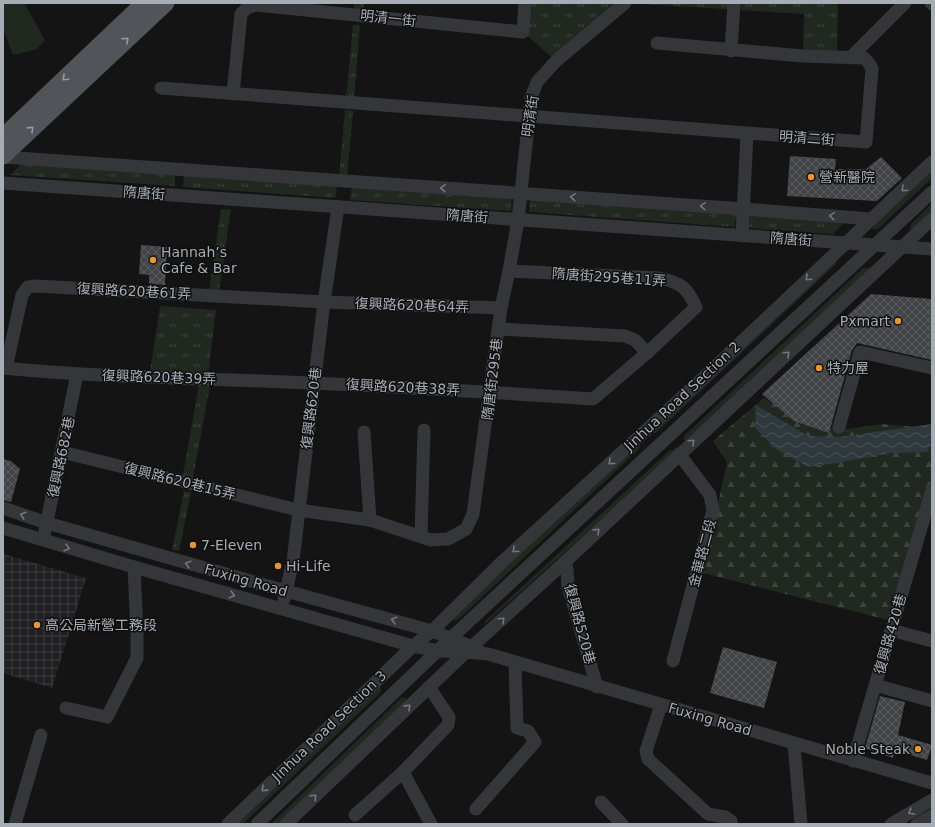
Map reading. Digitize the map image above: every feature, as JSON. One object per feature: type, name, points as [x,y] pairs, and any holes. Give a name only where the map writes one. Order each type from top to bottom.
[{"type":"main road","points":[[3,156],[144,3]]},
{"type":"main road","points":[[3,137],[85,68],[166,3]]},
{"type":"street","name":"明清一街","points":[[233,94],[241,14],[247,8],[256,5],[523,32],[525,3]]},
{"type":"street","name":"明清街","points":[[518,220],[528,117],[531,98],[537,82],[556,61],[625,3]]},
{"type":"street","points":[[731,51],[734,3]]},
{"type":"street","points":[[850,58],[905,3]]},
{"type":"street","name":"明清二街","points":[[528,117],[866,142],[872,69],[864,58],[803,56],[657,44]]},
{"type":"street","points":[[161,88],[528,117]]},
{"type":"street","points":[[742,236],[747,134]]},
{"type":"street","name":"隋唐街","points":[[3,156],[871,219]]},
{"type":"street","name":"Jinhua Road Section 2","points":[[432,631],[503,561],[932,162]]},
{"type":"street","name":"隋唐街","points":[[3,183],[932,249]]},
{"type":"street","name":"Jinhua Road Section 2","points":[[439,651],[451,638],[932,192]]},
{"type":"street","name":"復興路620巷","points":[[281,608],[286,592],[292,561],[324,302],[338,207]]},
{"type":"street","points":[[286,824],[429,687],[932,219]]},
{"type":"street","name":"隋唐街295巷","points":[[459,533],[466,529],[473,514],[491,392],[501,308],[518,220]]},
{"type":"street","name":"隋唐街295巷11弄","points":[[509,271],[659,278],[675,282],[689,292],[696,307],[647,352]]},
{"type":"street","name":"復興路620巷61弄","points":[[5,368],[22,295],[28,287],[36,286],[124,290],[324,302]]},
{"type":"street","name":"復興路620巷64弄","points":[[324,302],[501,308]]},
{"type":"street","points":[[498,329],[625,336],[635,340],[647,352]]},
{"type":"street","name":"復興路620巷38弄","points":[[315,383],[594,399],[647,352]]},
{"type":"street","points":[[839,427],[860,352],[932,368]]},
{"type":"street","name":"復興路620巷39弄","points":[[5,368],[77,374],[315,383]]},
{"type":"street","name":"復興路682巷","points":[[42,540],[47,524],[77,374]]},
{"type":"street","points":[[421,536],[424,430]]},
{"type":"street","points":[[364,432],[370,520]]},
{"type":"street","name":"復興路620巷15弄","points":[[62,452],[298,510],[370,520],[431,540],[448,538],[459,533]]},
{"type":"street","name":"金華路二段","points":[[673,661],[713,510],[710,495],[679,454]]},
{"type":"street","name":"復興路420巷","points":[[853,761],[891,630],[929,509],[932,490]]},
{"type":"street","name":"Fuxing Road","points":[[3,508],[47,524],[286,592],[432,631],[451,638],[470,649],[932,783]]},
{"type":"street","name":"Fuxing Road","points":[[3,528],[134,567],[413,646],[439,651],[470,649]]},
{"type":"street","name":"復興路520巷","points":[[565,562],[568,586],[597,687]]},
{"type":"street","points":[[66,708],[107,717],[137,658],[134,567]]},
{"type":"street","points":[[891,630],[932,641]]},
{"type":"street","name":"Jinhua Road Section 3","points":[[228,824],[413,646],[432,631]]},
{"type":"street","name":"Jinhua Road Section 3","points":[[257,824],[439,651]]},
{"type":"street","points":[[476,809],[535,742],[528,730],[517,728],[515,662]]},
{"type":"street","points":[[875,685],[932,701]]},
{"type":"street","points":[[356,815],[403,772],[448,725],[449,717],[429,687]]},
{"type":"street","points":[[661,705],[646,751],[648,759],[708,814],[726,817],[731,821],[731,824]]},
{"type":"street","points":[[15,824],[41,735]]},
{"type":"street","points":[[794,744],[801,824]]},
{"type":"street","points":[[403,772],[431,824]]},
{"type":"street","points":[[890,824],[932,800]]},
{"type":"street","points":[[601,802],[622,824]]},
{"type":"street","points":[[917,824],[932,816]]},
{"type":"shaded area","name":"高公局新營工務段","points":[[3,554],[86,578],[52,688],[3,673]]},
{"type":"green space","points":[[3,3],[24,3],[45,40],[37,49],[13,55],[3,29]]},
{"type":"green space","points":[[354,3],[364,3],[363,14],[353,13]]},
{"type":"green space","points":[[525,3],[625,3],[556,61],[523,32]]},
{"type":"green space","points":[[627,3],[838,3],[837,58],[803,56],[804,14]]},
{"type":"green space","points":[[353,25],[360,25],[354,100],[346,99]]},
{"type":"green space","points":[[345,110],[353,111],[347,178],[339,178]]},
{"type":"green space","points":[[25,161],[175,171],[175,186],[10,175]]},
{"type":"green space","points":[[932,165],[932,178],[878,229],[872,229],[872,228]]},
{"type":"green space","points":[[184,173],[337,184],[336,198],[183,187]]},
{"type":"green space","points":[[352,185],[512,196],[511,211],[350,200]]},
{"type":"green space","points":[[530,198],[736,212],[735,227],[529,212]]},
{"type":"green space","points":[[932,203],[932,216],[910,231],[911,224]]},
{"type":"green space","points":[[221,209],[231,209],[219,292],[209,292]]},
{"type":"green space","points":[[750,213],[847,219],[833,234],[749,228]]},
{"type":"green space","points":[[835,260],[837,262],[835,265],[656,433],[651,433]]},
{"type":"green space","points":[[863,268],[870,269],[685,441],[684,440],[684,436]]},
{"type":"green space","points":[[160,306],[216,310],[208,375],[150,372]]},
{"type":"green space","points":[[199,385],[210,386],[193,477],[183,475]]},
{"type":"green space","points":[[764,398],[815,428],[847,429],[882,424],[932,428],[932,513],[900,623],[703,573],[727,462],[713,441]]},
{"type":"green space","points":[[638,444],[640,447],[638,450],[460,618],[455,621],[451,620],[450,616]]},
{"type":"green space","points":[[671,450],[674,451],[674,454],[484,625],[485,621]]},
{"type":"green space","points":[[184,491],[191,492],[179,551],[172,550]]},
{"type":"green space","points":[[378,686],[381,688],[381,692],[243,824],[231,824]]},
{"type":"green space","points":[[404,697],[408,701],[280,824],[271,824],[401,698]]},
{"type":"water","points":[[756,405],[808,436],[840,437],[932,424],[932,434],[928,452],[890,453],[808,467],[776,449],[755,428]]},
{"type":"building","points":[[790,156],[836,159],[835,169],[866,169],[881,157],[902,178],[877,201],[787,196]]},
{"type":"building","name":"Hannah’s Cafe & Bar","points":[[141,245],[167,247],[165,285],[149,284],[149,275],[139,274]]},
{"type":"building","points":[[871,294],[932,299],[932,360],[857,343],[852,350],[829,433],[794,421],[762,394]]},
{"type":"building","points":[[3,459],[11,461],[20,469],[11,502],[3,500]]},
{"type":"building","points":[[723,647],[777,662],[764,708],[710,693]]},
{"type":"building","points":[[880,696],[905,702],[898,735],[932,745],[927,760],[894,750],[893,758],[865,748]]},
{"type":"place","name":"營新醫院","points":[[811,177]]},
{"type":"place","name":"Hannah’s Cafe & Bar","points":[[153,260]]},
{"type":"place","name":"Pxmart","points":[[898,321]]},
{"type":"place","name":"特力屋","points":[[819,368]]},
{"type":"place","name":"7-Eleven","points":[[193,545]]},
{"type":"place","name":"Hi-Life","points":[[278,566]]},
{"type":"place","name":"高公局新營工務段","points":[[37,625]]},
{"type":"place","name":"Noble Steak","points":[[918,749]]}]
